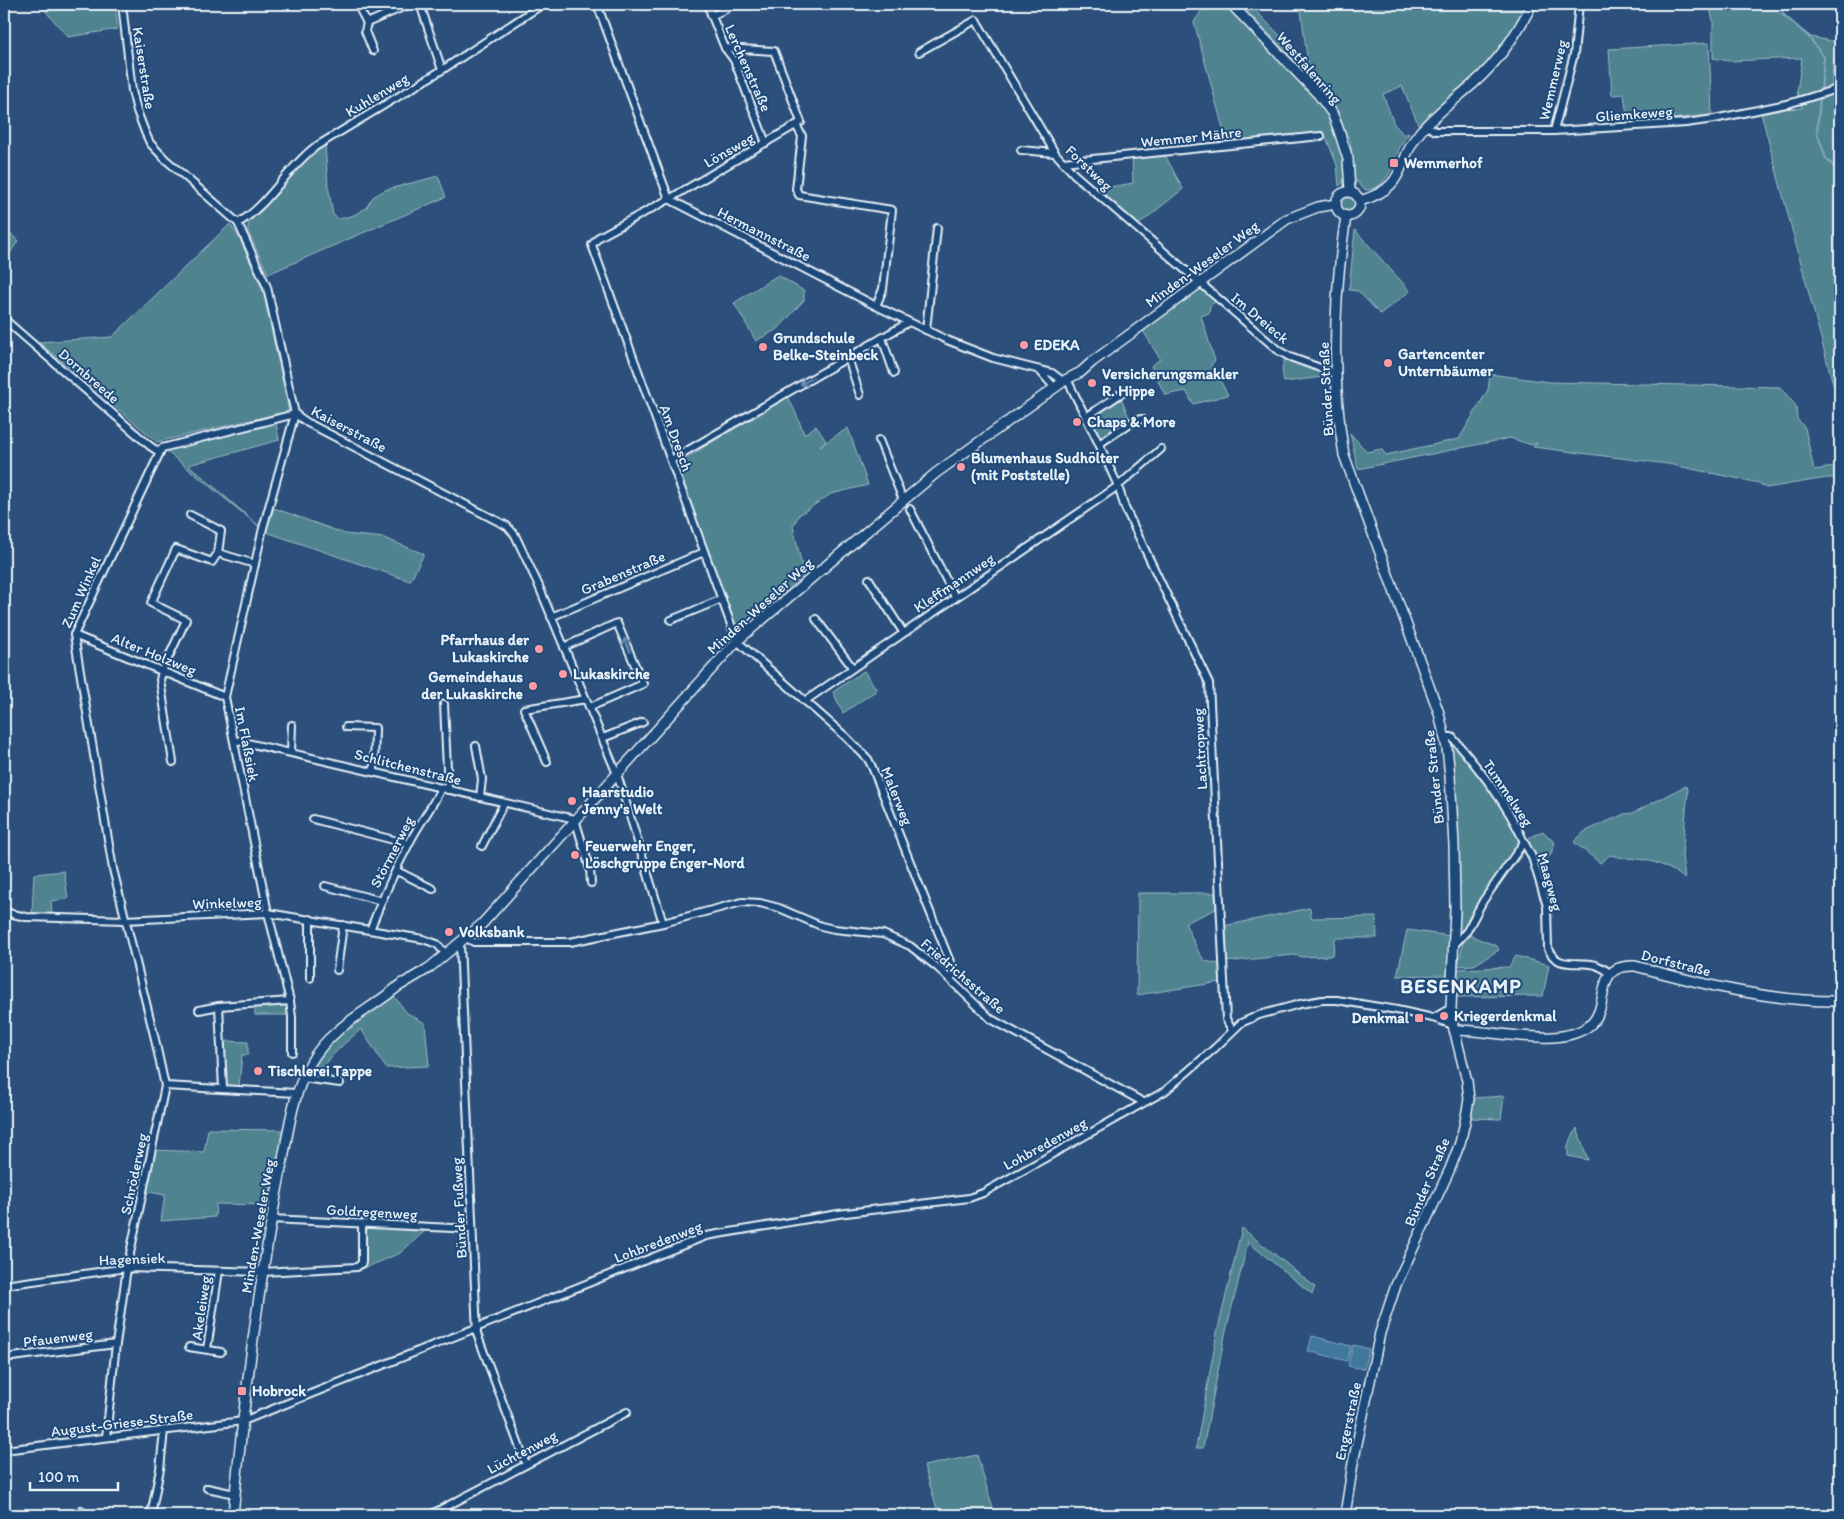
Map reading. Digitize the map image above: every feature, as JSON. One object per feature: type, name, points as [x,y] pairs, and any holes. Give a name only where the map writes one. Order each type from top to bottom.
[{"type":"street","name":"Kaiserstraße","points":[[122,4],[132,92],[145,132],[150,142],[164,158],[238,223],[266,287],[295,414],[308,423],[510,528],[538,584],[617,774],[663,923]]},
{"type":"street","points":[[357,4],[367,23],[365,31],[373,51]]},
{"type":"street","points":[[367,23],[410,4]]},
{"type":"street","points":[[420,4],[442,70]]},
{"type":"street","name":"Kuhlenweg","points":[[238,223],[247,218],[303,156],[315,147],[442,70],[543,4]]},
{"type":"street","points":[[597,4],[670,199]]},
{"type":"street","name":"Lerchenstraße","points":[[707,4],[725,48],[734,60],[766,143]]},
{"type":"street","points":[[711,16],[726,9],[731,4]]},
{"type":"street","name":"Westfalenring","points":[[1232,4],[1318,94],[1332,113],[1348,159],[1350,191]]},
{"type":"street","points":[[1360,201],[1381,193],[1394,182],[1419,133],[1476,81],[1498,58],[1517,33],[1532,4]]},
{"type":"street","name":"Wemmerweg","points":[[1554,132],[1574,54],[1579,4]]},
{"type":"street","name":"Forstweg","points":[[920,52],[976,20],[1055,153],[1074,174],[1200,283]]},
{"type":"street","points":[[725,48],[774,51],[802,136],[796,189],[798,194],[890,208],[892,211],[883,290],[876,306]]},
{"type":"street","name":"Gliemkeweg","points":[[1426,126],[1436,131],[1554,132],[1686,123],[1791,103],[1840,88]]},
{"type":"street","name":"Lönsweg","points":[[592,245],[599,238],[670,199],[799,123]]},
{"type":"street","name":"Wemmer Mähre","points":[[1063,162],[1321,136]]},
{"type":"street","points":[[1021,150],[1055,153]]},
{"type":"street","points":[[1350,191],[1358,196],[1360,201],[1361,205],[1358,212],[1350,216],[1340,213],[1336,204],[1340,194],[1350,191]]},
{"type":"street","name":"Hermannstraße","points":[[670,199],[926,330],[993,358],[1052,373],[1065,381]]},
{"type":"street","name":"Minden-Weseler Weg","points":[[233,1515],[262,1272],[271,1219],[297,1093],[312,1060],[334,1034],[399,986],[429,968],[482,924],[737,641],[903,500],[936,473],[1065,381],[1073,371],[1092,362],[1287,219],[1318,207],[1336,204]]},
{"type":"street","name":"Bünder Straße","points":[[1346,216],[1339,270],[1338,417],[1344,455],[1439,713],[1445,737],[1450,776],[1454,845],[1454,945],[1451,1008],[1454,1028],[1468,1081],[1469,1099],[1466,1122],[1450,1169],[1396,1285],[1380,1334]]},
{"type":"street","points":[[926,330],[937,228]]},
{"type":"street","name":"Am Dresch","points":[[592,245],[737,641]]},
{"type":"street","name":"Im Dreieck","points":[[1200,283],[1279,351],[1290,357],[1337,374]]},
{"type":"street","name":"Dornbreede","points":[[4,318],[159,452]]},
{"type":"street","points":[[671,460],[910,322]]},
{"type":"street","points":[[882,338],[894,373]]},
{"type":"street","points":[[848,358],[860,395]]},
{"type":"street","points":[[1039,369],[1055,388]]},
{"type":"street","name":"Lachtropweg","points":[[1065,381],[1099,444],[1118,486],[1125,508],[1209,683],[1226,1019],[1232,1030]]},
{"type":"street","points":[[1086,417],[1128,389]]},
{"type":"street","points":[[159,452],[167,446],[295,414]]},
{"type":"street","name":"Im Flaßsiek","points":[[292,1052],[290,1001],[268,913],[225,696],[255,564],[295,414]]},
{"type":"street","points":[[1099,444],[1135,420],[1142,419]]},
{"type":"street","points":[[879,440],[903,500]]},
{"type":"street","points":[[1118,486],[1161,449]]},
{"type":"street","name":"Zum Winkel","points":[[125,920],[111,860],[74,634],[159,452]]},
{"type":"street","name":"Kleffmannweg","points":[[804,701],[1118,486]]},
{"type":"street","points":[[910,509],[956,597]]},
{"type":"street","points":[[173,762],[160,680],[162,671],[186,620],[151,603],[176,549],[212,562],[218,552],[221,531],[190,515]]},
{"type":"street","points":[[218,552],[255,564]]},
{"type":"street","name":"Grabenstraße","points":[[551,617],[704,552]]},
{"type":"street","points":[[869,580],[903,632]]},
{"type":"street","points":[[671,620],[722,598]]},
{"type":"street","points":[[816,619],[852,667]]},
{"type":"street","points":[[564,647],[617,623],[643,684],[590,707]]},
{"type":"street","name":"Alter Holzweg","points":[[74,634],[225,696]]},
{"type":"street","name":"Malerweg","points":[[737,641],[846,737],[868,759],[951,964],[953,975],[950,979]]},
{"type":"street","points":[[547,762],[524,709],[586,700]]},
{"type":"street","points":[[444,704],[444,789]]},
{"type":"street","points":[[603,738],[643,722]]},
{"type":"street","points":[[291,752],[292,725]]},
{"type":"street","points":[[346,727],[375,728],[374,771]]},
{"type":"street","name":"Tummelweg","points":[[1445,737],[1452,737],[1487,781],[1515,821],[1524,842],[1483,902],[1467,931],[1454,945]]},
{"type":"street","name":"Schlitchenstraße","points":[[235,740],[575,819]]},
{"type":"street","points":[[476,746],[482,779],[480,797]]},
{"type":"street","name":"Störmerweg","points":[[370,930],[409,844],[425,815],[444,789]]},
{"type":"street","points":[[482,846],[504,803]]},
{"type":"street","points":[[313,819],[409,844]]},
{"type":"street","points":[[575,819],[590,869],[591,883]]},
{"type":"street","name":"Maagweg","points":[[1524,842],[1532,858],[1547,906],[1548,942],[1551,954],[1555,960],[1564,963],[1595,965],[1610,973]]},
{"type":"street","points":[[397,871],[433,890]]},
{"type":"street","points":[[326,886],[382,901]]},
{"type":"street","name":"Friedrichsstraße","points":[[463,941],[570,942],[663,923],[742,902],[760,903],[779,908],[821,926],[883,934],[910,946],[950,979],[991,1019],[1144,1102]]},
{"type":"street","name":"Winkelweg","points":[[4,912],[26,917],[125,920],[268,913],[427,940],[437,944],[444,954]]},
{"type":"street","points":[[310,919],[310,978]]},
{"type":"street","name":"Schröderweg","points":[[106,1437],[116,1344],[127,1268],[165,1086],[125,920]]},
{"type":"street","points":[[337,970],[343,925]]},
{"type":"street","name":"Bünder Fußweg","points":[[463,941],[477,1334],[526,1464]]},
{"type":"street","name":"Dorfstraße","points":[[1610,973],[1626,966],[1635,966],[1705,985],[1816,1002],[1840,1001]]},
{"type":"street","points":[[1144,1102],[1165,1091],[1241,1023],[1281,1008],[1322,1000],[1337,1000],[1433,1018],[1454,1028],[1550,1038],[1575,1033],[1592,1023],[1598,1013],[1605,983],[1610,973]]},
{"type":"street","points":[[199,1010],[219,1006],[290,1001]]},
{"type":"street","points":[[219,1006],[223,1089]]},
{"type":"street","points":[[1433,1018],[1451,1008]]},
{"type":"street","points":[[303,1078],[340,1083]]},
{"type":"street","points":[[165,1086],[297,1093]]},
{"type":"street","name":"Lohbredenweg","points":[[243,1421],[706,1236],[838,1214],[976,1196],[1137,1108],[1144,1102]]},
{"type":"street","name":"Goldregenweg","points":[[271,1219],[472,1228]]},
{"type":"street","name":"Hagensiek","points":[[4,1285],[127,1268],[262,1272],[357,1267],[362,1263],[362,1224]]},
{"type":"street","name":"Akeleiweg","points":[[208,1349],[219,1271]]},
{"type":"street","name":"Engerstraße","points":[[1345,1515],[1353,1463],[1380,1334]]},
{"type":"street","name":"Pfauenweg","points":[[4,1358],[116,1344]]},
{"type":"street","points":[[189,1347],[221,1352]]},
{"type":"street","name":"Lüchtenweg","points":[[430,1515],[627,1412]]},
{"type":"street","name":"August-Griese-Straße","points":[[4,1450],[243,1421]]},
{"type":"street","points":[[151,1515],[160,1469],[164,1430]]},
{"type":"street","points":[[207,1488],[235,1494]]},
{"type":"green space","points":[[46,4],[115,4],[118,29],[68,37],[42,7]]},
{"type":"green space","points":[[1206,4],[1224,4],[1295,76],[1325,110],[1337,134],[1345,166],[1345,181],[1339,186],[1337,165],[1324,132],[1227,143],[1194,22]]},
{"type":"green space","points":[[1241,4],[1249,4],[1308,64],[1300,4],[1526,4],[1514,28],[1495,55],[1471,81],[1419,126],[1402,86],[1383,94],[1394,124],[1404,135],[1409,134],[1403,141],[1392,167],[1383,182],[1376,187],[1366,190],[1358,182],[1355,182],[1350,140],[1338,111],[1321,89]]},
{"type":"green space","points":[[1709,4],[1768,4],[1811,37],[1830,41],[1839,40],[1833,63],[1831,95],[1840,91],[1840,410],[1761,113],[1802,108],[1797,92],[1802,58],[1728,61],[1713,58],[1713,21]]},
{"type":"green space","points":[[1709,43],[1712,115],[1628,123],[1624,94],[1612,95],[1609,49]]},
{"type":"green space","points":[[325,145],[328,185],[333,215],[339,219],[354,215],[366,208],[373,197],[385,190],[438,176],[446,197],[268,274],[248,231],[248,221],[308,156]]},
{"type":"green space","points":[[1164,151],[1183,189],[1138,225],[1099,189],[1133,183],[1132,154]]},
{"type":"green space","points":[[1345,196],[1351,196],[1356,201],[1354,210],[1345,212],[1340,207],[1340,201]]},
{"type":"green space","points":[[230,224],[240,239],[263,291],[289,411],[157,442],[39,342],[112,337]]},
{"type":"green space","points":[[4,227],[18,241],[4,262]]},
{"type":"green space","points":[[1355,230],[1410,291],[1380,314],[1358,291],[1349,290]]},
{"type":"green space","points":[[778,275],[804,291],[804,300],[779,328],[756,341],[734,303]]},
{"type":"green space","points":[[1198,289],[1201,289],[1216,301],[1210,306],[1209,313],[1201,316],[1215,361],[1211,364],[1228,395],[1193,404],[1186,391],[1165,395],[1151,366],[1160,359],[1142,329]]},
{"type":"green space","points":[[1285,356],[1328,373],[1332,379],[1322,377],[1284,382],[1282,369]]},
{"type":"green space","points":[[1490,374],[1549,382],[1780,387],[1796,406],[1797,419],[1805,428],[1814,470],[1840,466],[1840,478],[1827,478],[1766,488],[1759,483],[1668,464],[1533,447],[1537,443],[1532,445],[1510,438],[1358,469],[1350,433],[1367,452],[1381,449],[1386,455],[1459,439],[1488,390]]},
{"type":"green space","points":[[786,396],[794,409],[804,434],[816,426],[826,441],[820,446],[848,428],[868,485],[831,494],[799,515],[793,526],[804,575],[737,635],[677,464]]},
{"type":"green space","points":[[1121,398],[1130,420],[1103,438],[1099,438],[1091,419]]},
{"type":"green space","points":[[276,422],[279,440],[189,465],[260,527],[165,450]]},
{"type":"green space","points":[[274,508],[345,534],[384,538],[424,554],[410,581],[266,532]]},
{"type":"green space","points":[[864,671],[877,690],[843,713],[833,692]]},
{"type":"green space","points":[[1452,739],[1478,764],[1506,800],[1527,839],[1543,831],[1555,843],[1550,856],[1536,865],[1529,846],[1490,896],[1469,935],[1497,946],[1499,950],[1474,965],[1458,966],[1463,943],[1468,936],[1458,930],[1457,822],[1450,748]]},
{"type":"green space","points":[[1685,786],[1688,789],[1682,856],[1685,879],[1675,872],[1650,861],[1610,855],[1600,863],[1574,842],[1584,832],[1624,814],[1633,813]]},
{"type":"green space","points":[[64,871],[68,899],[51,901],[52,915],[32,914],[34,874]]},
{"type":"green space","points":[[1138,893],[1215,893],[1216,909],[1185,923],[1199,953],[1205,961],[1219,964],[1221,982],[1137,995]]},
{"type":"green space","points":[[1310,908],[1311,918],[1376,917],[1377,938],[1335,939],[1333,954],[1330,956],[1303,957],[1293,955],[1225,962],[1224,926]]},
{"type":"green space","points":[[1407,930],[1451,936],[1448,975],[1397,976]]},
{"type":"green space","points":[[1516,956],[1549,965],[1543,996],[1456,997],[1458,969],[1509,967]]},
{"type":"green space","points":[[393,995],[407,1013],[425,1023],[429,1066],[386,1068],[361,1029],[331,1057],[318,1078],[307,1076],[314,1063],[336,1036]]},
{"type":"green space","points":[[289,1004],[289,1015],[255,1015],[255,1008]]},
{"type":"green space","points":[[224,1041],[248,1042],[248,1055],[242,1055],[239,1086],[232,1086],[226,1081]]},
{"type":"green space","points":[[1504,1096],[1501,1119],[1471,1118],[1474,1098]]},
{"type":"green space","points":[[1577,1128],[1588,1160],[1568,1156],[1568,1145]]},
{"type":"green space","points":[[208,1129],[283,1130],[269,1205],[216,1204],[215,1217],[161,1221],[165,1195],[144,1191],[154,1150],[204,1152]]},
{"type":"green space","points":[[369,1227],[426,1230],[400,1253],[365,1268],[364,1232]]},
{"type":"green space","points":[[1242,1228],[1315,1287],[1312,1294],[1248,1242],[1225,1335],[1203,1448],[1196,1448],[1217,1333]]},
{"type":"green space","points":[[977,1455],[995,1515],[939,1515],[924,1466]]},
{"type":"water","points":[[1312,1336],[1351,1346],[1347,1361],[1308,1351]]},
{"type":"water","points":[[1353,1345],[1369,1349],[1364,1369],[1348,1366]]},
{"type":"waterway","points":[[1778,4],[1784,15],[1808,36],[1824,57],[1821,91]]},
{"type":"waterway","points":[[1820,98],[1817,132],[1826,159],[1840,172]]},
{"type":"place","name":"Wemmerhof","points":[[1394,163]]},
{"type":"place","name":"EDEKA","points":[[1024,345]]},
{"type":"place","name":"Grundschule Belke-Steinbeck","points":[[763,347]]},
{"type":"place","name":"Gartencenter Unternbäumer","points":[[1388,363]]},
{"type":"place","name":"Versicherungsmakler R. Hippe","points":[[1092,383]]},
{"type":"place","name":"Chaps & More","points":[[1077,422]]},
{"type":"place","name":"Blumenhaus Sudhölter (mit Poststelle)","points":[[961,467]]},
{"type":"place","name":"Pfarrhaus der Lukaskirche","points":[[539,649]]},
{"type":"place","name":"Lukaskirche","points":[[563,674]]},
{"type":"place","name":"Gemeindehaus der Lukaskirche","points":[[533,686]]},
{"type":"place","name":"Haarstudio Jenny's Welt","points":[[572,801]]},
{"type":"place","name":"Feuerwehr Enger, Löschgruppe Enger-Nord","points":[[575,855]]},
{"type":"place","name":"Volksbank","points":[[449,932]]},
{"type":"place","name":"Kriegerdenkmal","points":[[1444,1016]]},
{"type":"place","name":"Denkmal","points":[[1419,1018]]},
{"type":"place","name":"Tischlerei Tappe","points":[[258,1071]]},
{"type":"place","name":"Hobrock","points":[[242,1391]]},
{"type":"district","name":"BESENKAMP","points":[[1461,986]]}]
